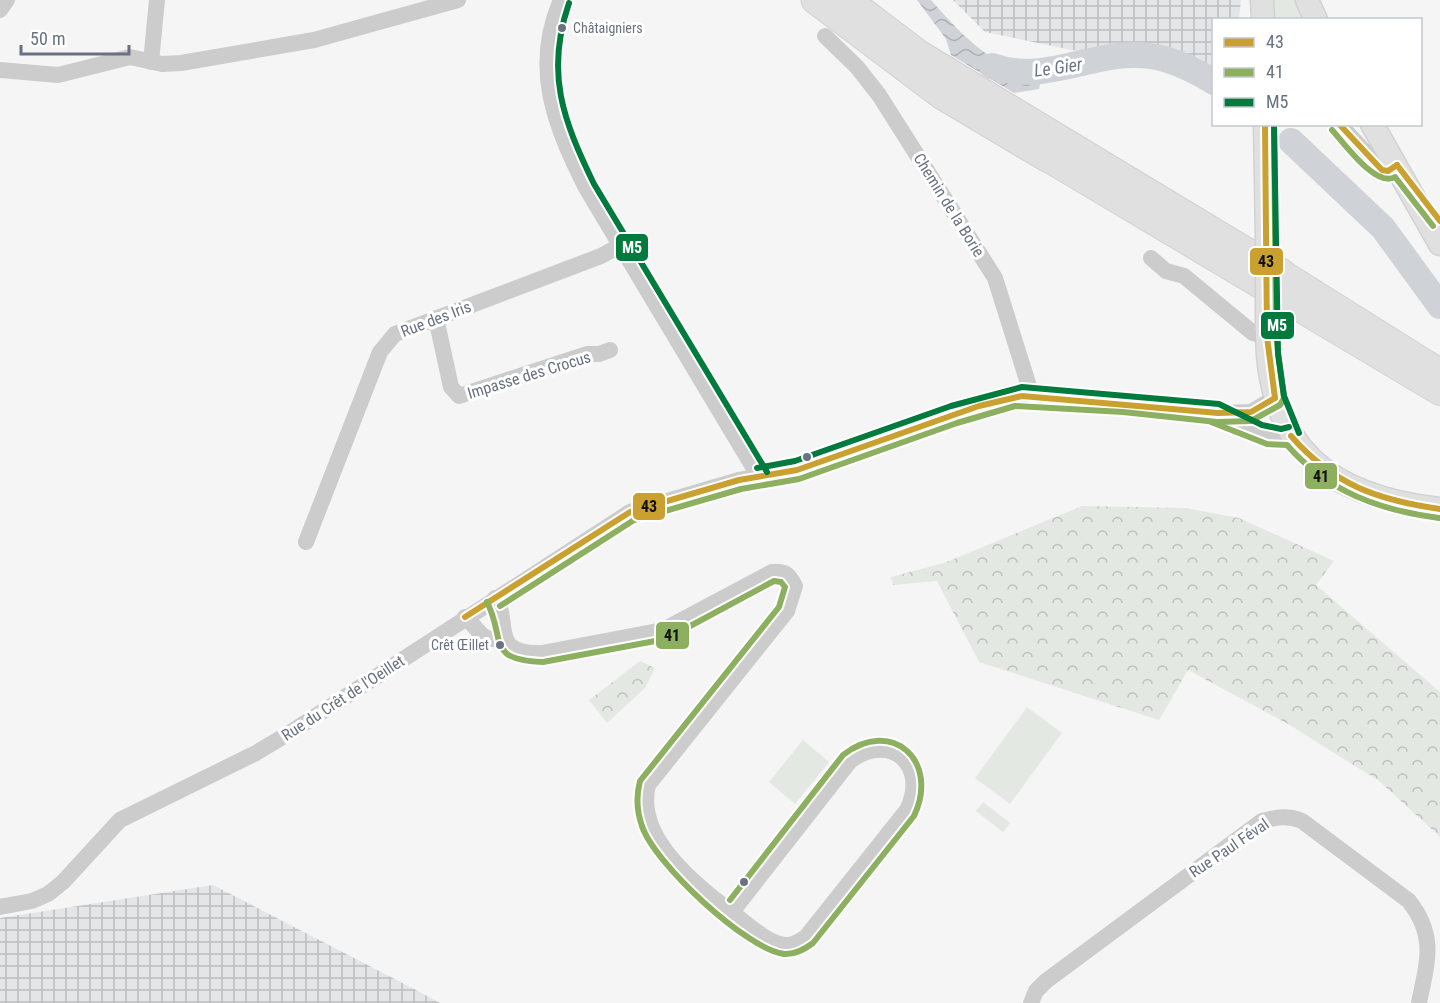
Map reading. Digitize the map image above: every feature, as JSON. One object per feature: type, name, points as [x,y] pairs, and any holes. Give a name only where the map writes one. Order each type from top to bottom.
[{"type":"highway","points":[[815,0],[941,95],[1047,158]]},
{"type":"highway","points":[[848,0],[919,54],[1281,273]]},
{"type":"main road","points":[[1262,0],[1263,18]]},
{"type":"main road","points":[[1307,0],[1315,18]]},
{"type":"main road","points":[[1265,126],[1267,333],[1275,398],[1291,435],[1308,458],[1338,479],[1367,494],[1393,502],[1440,508]]},
{"type":"main road","points":[[1373,126],[1440,244]]},
{"type":"main road","points":[[1047,158],[1440,392]]},
{"type":"main road","points":[[1397,165],[1440,221]]},
{"type":"main road","points":[[1281,273],[1440,372]]},
{"type":"main road","points":[[1305,287],[1440,358]]},
{"type":"street","points":[[0,10],[8,0]]},
{"type":"street","points":[[151,62],[157,0]]},
{"type":"street","points":[[561,0],[549,41],[548,76],[553,114],[567,150],[586,188],[759,477]]},
{"type":"street","points":[[0,70],[58,75],[124,58],[181,63],[314,40],[453,1]]},
{"type":"street","name":"Chemin de la Borie","points":[[825,36],[857,67],[879,95],[994,278],[1032,396]]},
{"type":"street","points":[[1341,126],[1382,170],[1388,171],[1397,165]]},
{"type":"street","name":"Rue des Iris","points":[[306,543],[380,352],[395,334],[601,256],[621,245]]},
{"type":"street","points":[[1151,258],[1166,271],[1184,276],[1253,333],[1267,333]]},
{"type":"street","name":"Impasse des Crocus","points":[[436,318],[451,387],[459,396],[587,354],[599,354],[610,350]]},
{"type":"street","name":"Rue du Crêt de l'Oeillet","points":[[0,907],[48,894],[71,874],[120,820],[274,743],[465,616],[630,512],[826,461],[979,406],[1014,397],[1032,396],[1218,413]]},
{"type":"street","points":[[1218,413],[1251,412],[1275,398]]},
{"type":"street","points":[[1218,413],[1259,434],[1281,438],[1291,435]]},
{"type":"street","points":[[495,598],[501,610],[503,636],[515,648],[532,654],[663,630],[772,572],[782,571],[790,575],[795,586],[787,611],[648,785],[644,800],[647,815],[670,856],[712,899],[777,943],[787,946],[797,944],[806,937],[907,810],[914,796],[914,778],[908,763],[895,752],[864,751],[850,761],[732,912]]},
{"type":"street","points":[[465,616],[484,638],[493,640],[503,636]]},
{"type":"street","name":"Rue Paul Féval","points":[[1031,1003],[1036,991],[1046,981],[1262,821],[1276,817],[1291,817],[1302,821],[1409,901],[1421,916],[1427,935],[1429,954],[1419,1003]]},
{"type":"shaded area","points":[[953,0],[1241,0],[1239,18],[1212,18],[1212,79],[985,32]]},
{"type":"shaded area","points":[[213,885],[440,1003],[0,1003],[0,918]]},
{"type":"green space","points":[[1270,0],[1296,0],[1304,18],[1271,18]]},
{"type":"green space","points":[[1082,506],[1185,508],[1239,518],[1334,561],[1316,585],[1440,692],[1440,837],[1379,781],[1288,724],[1188,670],[1159,720],[979,662],[937,581],[893,585],[891,577],[944,563]]},
{"type":"green space","points":[[640,661],[655,668],[645,688],[607,723],[589,700]]},
{"type":"green space","points":[[1027,707],[1062,733],[1010,804],[975,778]]},
{"type":"green space","points":[[803,740],[829,762],[795,804],[769,782]]},
{"type":"green space","points":[[983,802],[1010,823],[1003,832],[976,811]]},
{"type":"water","points":[[917,0],[931,0],[967,38],[994,58],[1009,66],[1042,74],[1039,89],[1014,93],[951,55],[946,39]]},
{"type":"waterway","name":"Le Gier","points":[[992,66],[1012,71],[1032,72],[1052,70],[1110,57],[1150,56],[1183,66],[1212,81]]},
{"type":"waterway","name":"Le Gier","points":[[1291,141],[1383,228],[1440,306]]},
{"type":"transit line","name":"M5","points":[[569,3],[558,52],[558,74],[566,117],[583,161],[594,184],[767,472]]},
{"type":"transit line","name":"43","points":[[1265,126],[1267,337],[1275,398]]},
{"type":"transit line","name":"41","points":[[500,606],[634,520],[741,489],[799,479],[957,423],[1015,406],[1123,412],[1217,422],[1251,421],[1280,405],[1284,398],[1276,336],[1274,126]]},
{"type":"transit line","name":"M5","points":[[1274,126],[1278,354],[1284,396],[1299,433]]},
{"type":"transit line","name":"43","points":[[1341,126],[1382,170],[1388,171],[1397,165]]},
{"type":"transit line","name":"41","points":[[1332,130],[1370,171],[1387,179],[1395,177],[1433,226]]},
{"type":"transit line","name":"43","points":[[1397,165],[1440,221]]},
{"type":"transit line","name":"M5","points":[[757,468],[795,461],[951,406],[1022,387],[1219,404],[1262,425],[1281,429],[1289,427]]},
{"type":"transit line","name":"43","points":[[465,617],[630,512],[739,480],[797,470],[979,406],[1022,396],[1218,413],[1251,412],[1275,398]]},
{"type":"transit line","name":"41","points":[[1211,422],[1267,444],[1287,445],[1320,475],[1356,496],[1396,510],[1439,518]]},
{"type":"transit line","name":"43","points":[[1291,436],[1324,467],[1358,488],[1396,501],[1440,509]]},
{"type":"transit line","name":"41","points":[[487,602],[500,645],[505,652],[512,657],[543,662],[666,639],[774,581],[781,582],[785,587],[779,607],[640,781],[639,815],[650,842],[682,881],[726,921],[767,949],[792,954],[813,943],[914,816],[920,796],[921,778],[916,763],[907,751],[894,743],[878,741],[861,744],[843,755],[730,900]]},
{"type":"place","name":"Châtaigniers","points":[[562,28]]},
{"type":"place","name":"Crêt Œillet","points":[[500,645]]}]
